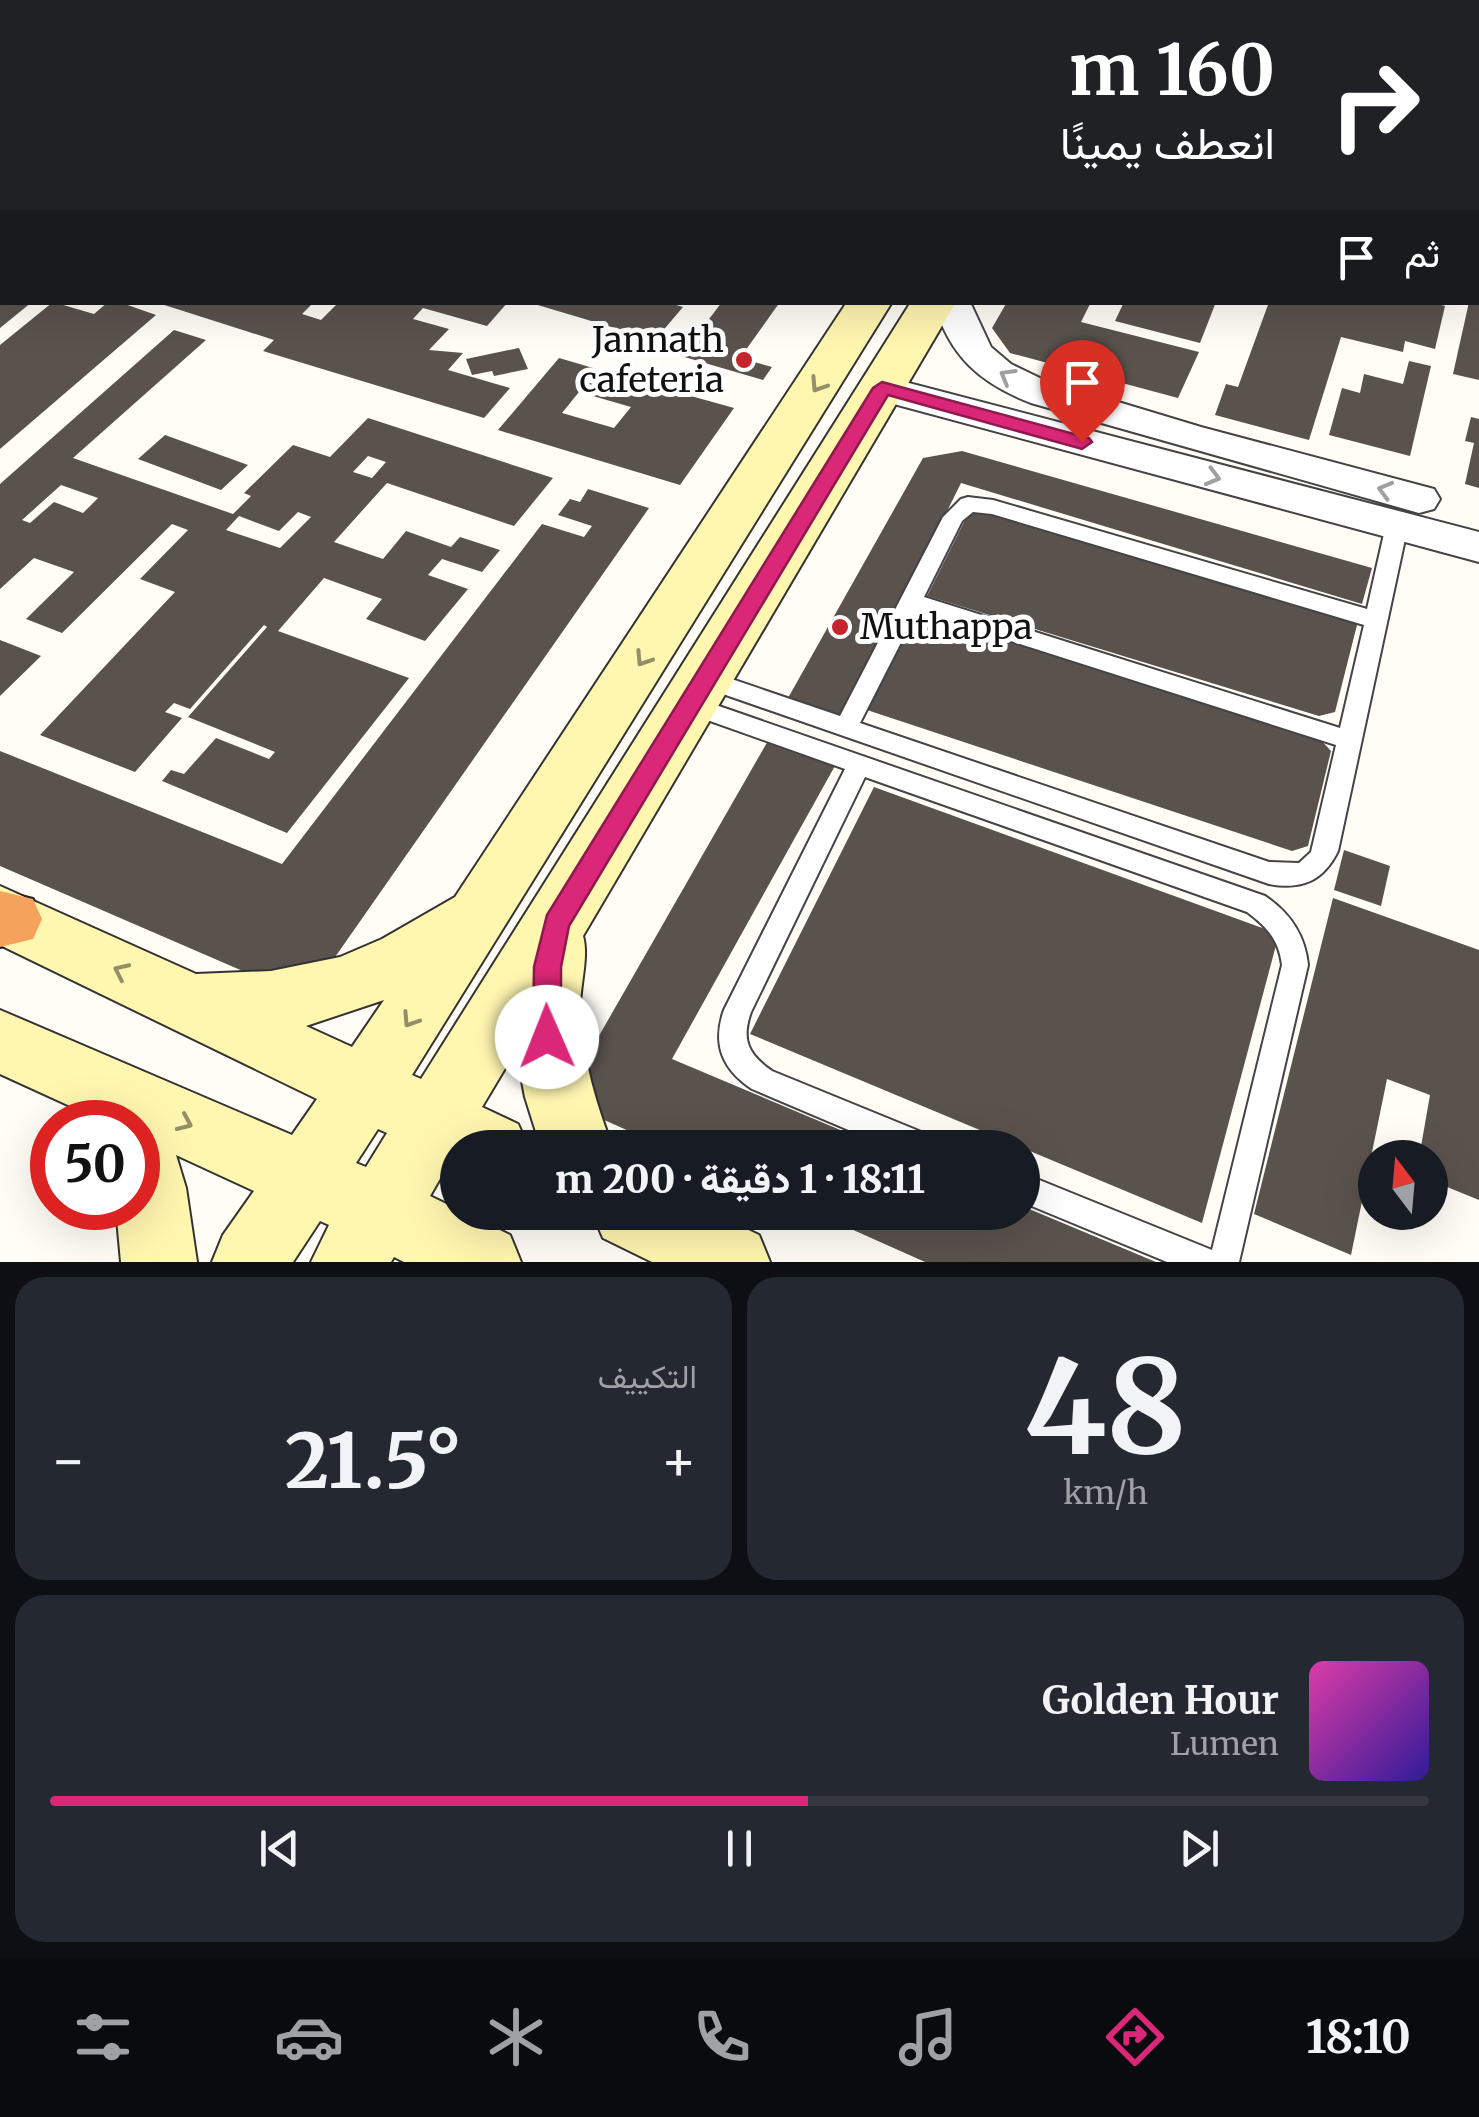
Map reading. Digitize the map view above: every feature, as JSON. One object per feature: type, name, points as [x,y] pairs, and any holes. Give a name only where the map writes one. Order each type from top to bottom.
[{"type":"main road","points":[[250,1262],[489,899],[868,305]]},
{"type":"main road","points":[[466,1130],[556,923],[932,305]]},
{"type":"main road","points":[[186,1002],[257,1004],[311,995],[365,979],[433,944],[489,899]]},
{"type":"main road","points":[[3,917],[459,1130]]},
{"type":"main road","points":[[556,923],[547,967],[545,1013],[549,1060],[570,1130]]},
{"type":"main road","points":[[0,1040],[107,1100]]},
{"type":"main road","points":[[160,1122],[306,1178],[365,1237],[482,1262]]},
{"type":"main road","points":[[365,1237],[440,1159]]},
{"type":"main road","points":[[156,1230],[159,1262]]},
{"type":"main road","points":[[666,1230],[732,1262]]},
{"type":"street","points":[[953,305],[960,332],[970,348],[1004,376],[1154,444],[1397,526],[1479,547]]},
{"type":"street","points":[[882,388],[1479,515]]},
{"type":"lane","points":[[846,728],[959,509],[981,504],[1376,620]]},
{"type":"lane","points":[[697,692],[846,728],[1288,877],[1306,874],[1319,864],[1397,526]]},
{"type":"lane","points":[[911,600],[1349,740]]},
{"type":"lane","points":[[697,692],[859,765],[1256,904],[1286,931],[1294,948],[1294,966],[1224,1262]]},
{"type":"lane","points":[[859,765],[729,1029],[731,1050],[742,1068],[883,1130]]},
{"type":"lane","points":[[1040,1194],[1204,1262]]},
{"type":"building","points":[[0,305],[28,305],[0,328]]},
{"type":"building","points":[[49,305],[94,314],[104,305],[128,305],[156,315],[0,449],[0,345]]},
{"type":"building","points":[[164,305],[311,305],[302,314],[321,320],[336,305],[505,305],[487,326],[423,308],[413,319],[449,329],[429,350],[463,353],[448,370],[510,388],[484,418],[263,351],[274,340]]},
{"type":"building","points":[[538,305],[683,307],[655,340]]},
{"type":"building","points":[[720,305],[778,305],[740,358],[772,367],[763,380],[681,356]]},
{"type":"building","points":[[1005,305],[1090,305],[1081,322],[1199,352],[1178,398],[1010,353],[992,328]]},
{"type":"building","points":[[1123,305],[1215,305],[1200,343],[1115,321]]},
{"type":"building","points":[[1268,305],[1445,306],[1435,349],[1405,341],[1403,352],[1341,337],[1309,440],[1215,415],[1226,384],[1238,387]]},
{"type":"building","points":[[1468,305],[1479,305],[1479,380],[1453,374]]},
{"type":"building","points":[[174,330],[206,340],[73,458],[233,514],[251,496],[244,493],[293,445],[330,457],[368,418],[553,478],[514,526],[387,483],[334,542],[383,559],[406,531],[451,547],[460,537],[500,550],[482,572],[442,559],[428,575],[468,589],[425,641],[366,619],[382,599],[324,578],[278,631],[409,678],[287,833],[162,781],[171,770],[184,774],[216,738],[269,759],[275,752],[188,717],[267,627],[264,625],[190,709],[174,703],[165,712],[182,718],[135,772],[40,735],[175,592],[140,579],[188,530],[172,524],[62,633],[26,619],[74,572],[34,558],[0,589],[0,484]],"holes":[[[368,456],[386,462],[372,478],[353,472]],[[61,485],[98,498],[83,513],[54,502],[30,523],[22,520]],[[298,512],[311,517],[280,548],[226,530],[239,516],[279,531]]]},
{"type":"building","points":[[519,348],[528,369],[494,376],[492,371],[472,375],[466,359]]},
{"type":"building","points":[[559,358],[734,408],[680,485],[498,430]],"holes":[[[579,392],[631,407],[614,428],[562,413]]]},
{"type":"building","points":[[1409,361],[1431,366],[1410,456],[1329,435],[1342,388],[1360,393],[1364,374],[1403,384]]},
{"type":"building","points":[[1471,417],[1479,419],[1479,488],[1465,484],[1474,443],[1465,441]]},
{"type":"building","points":[[165,435],[248,465],[221,490],[138,459]]},
{"type":"building","points":[[962,451],[1372,568],[1362,604],[961,483],[845,717],[788,698],[923,458]]},
{"type":"building","points":[[588,489],[649,508],[333,960],[273,984],[0,866],[0,751],[282,864],[542,524],[584,537],[592,526],[558,515],[570,499],[580,502]]},
{"type":"building","points":[[971,508],[1358,621],[1335,712],[1319,716],[927,596]]},
{"type":"building","points":[[912,609],[1319,738],[1331,751],[1308,846],[1292,851],[861,708]]},
{"type":"building","points":[[0,640],[41,656],[0,696]]},
{"type":"building","points":[[769,739],[836,764],[672,1059],[840,1130],[627,1130],[602,1119],[584,1062]]},
{"type":"building","points":[[874,787],[1279,934],[1202,1223],[1040,1155],[1040,1130],[980,1130],[750,1034]]},
{"type":"building","points":[[1344,850],[1390,866],[1381,906],[1334,890]]},
{"type":"building","points":[[1333,898],[1479,950],[1479,1200],[1448,1187],[1448,1140],[1422,1140],[1430,1095],[1387,1079],[1375,1140],[1358,1140],[1358,1221],[1351,1255],[1254,1214]]},
{"type":"building","points":[[1040,1214],[1156,1262],[925,1262],[853,1230],[1040,1230]]},
{"type":"place","name":"Jannath cafeteria","points":[[744,360]]},
{"type":"place","name":"Muthappa","points":[[840,627]]},
{"type":"route","points":[[547,1037],[547,967],[556,923],[882,388],[1082,442]]}]
